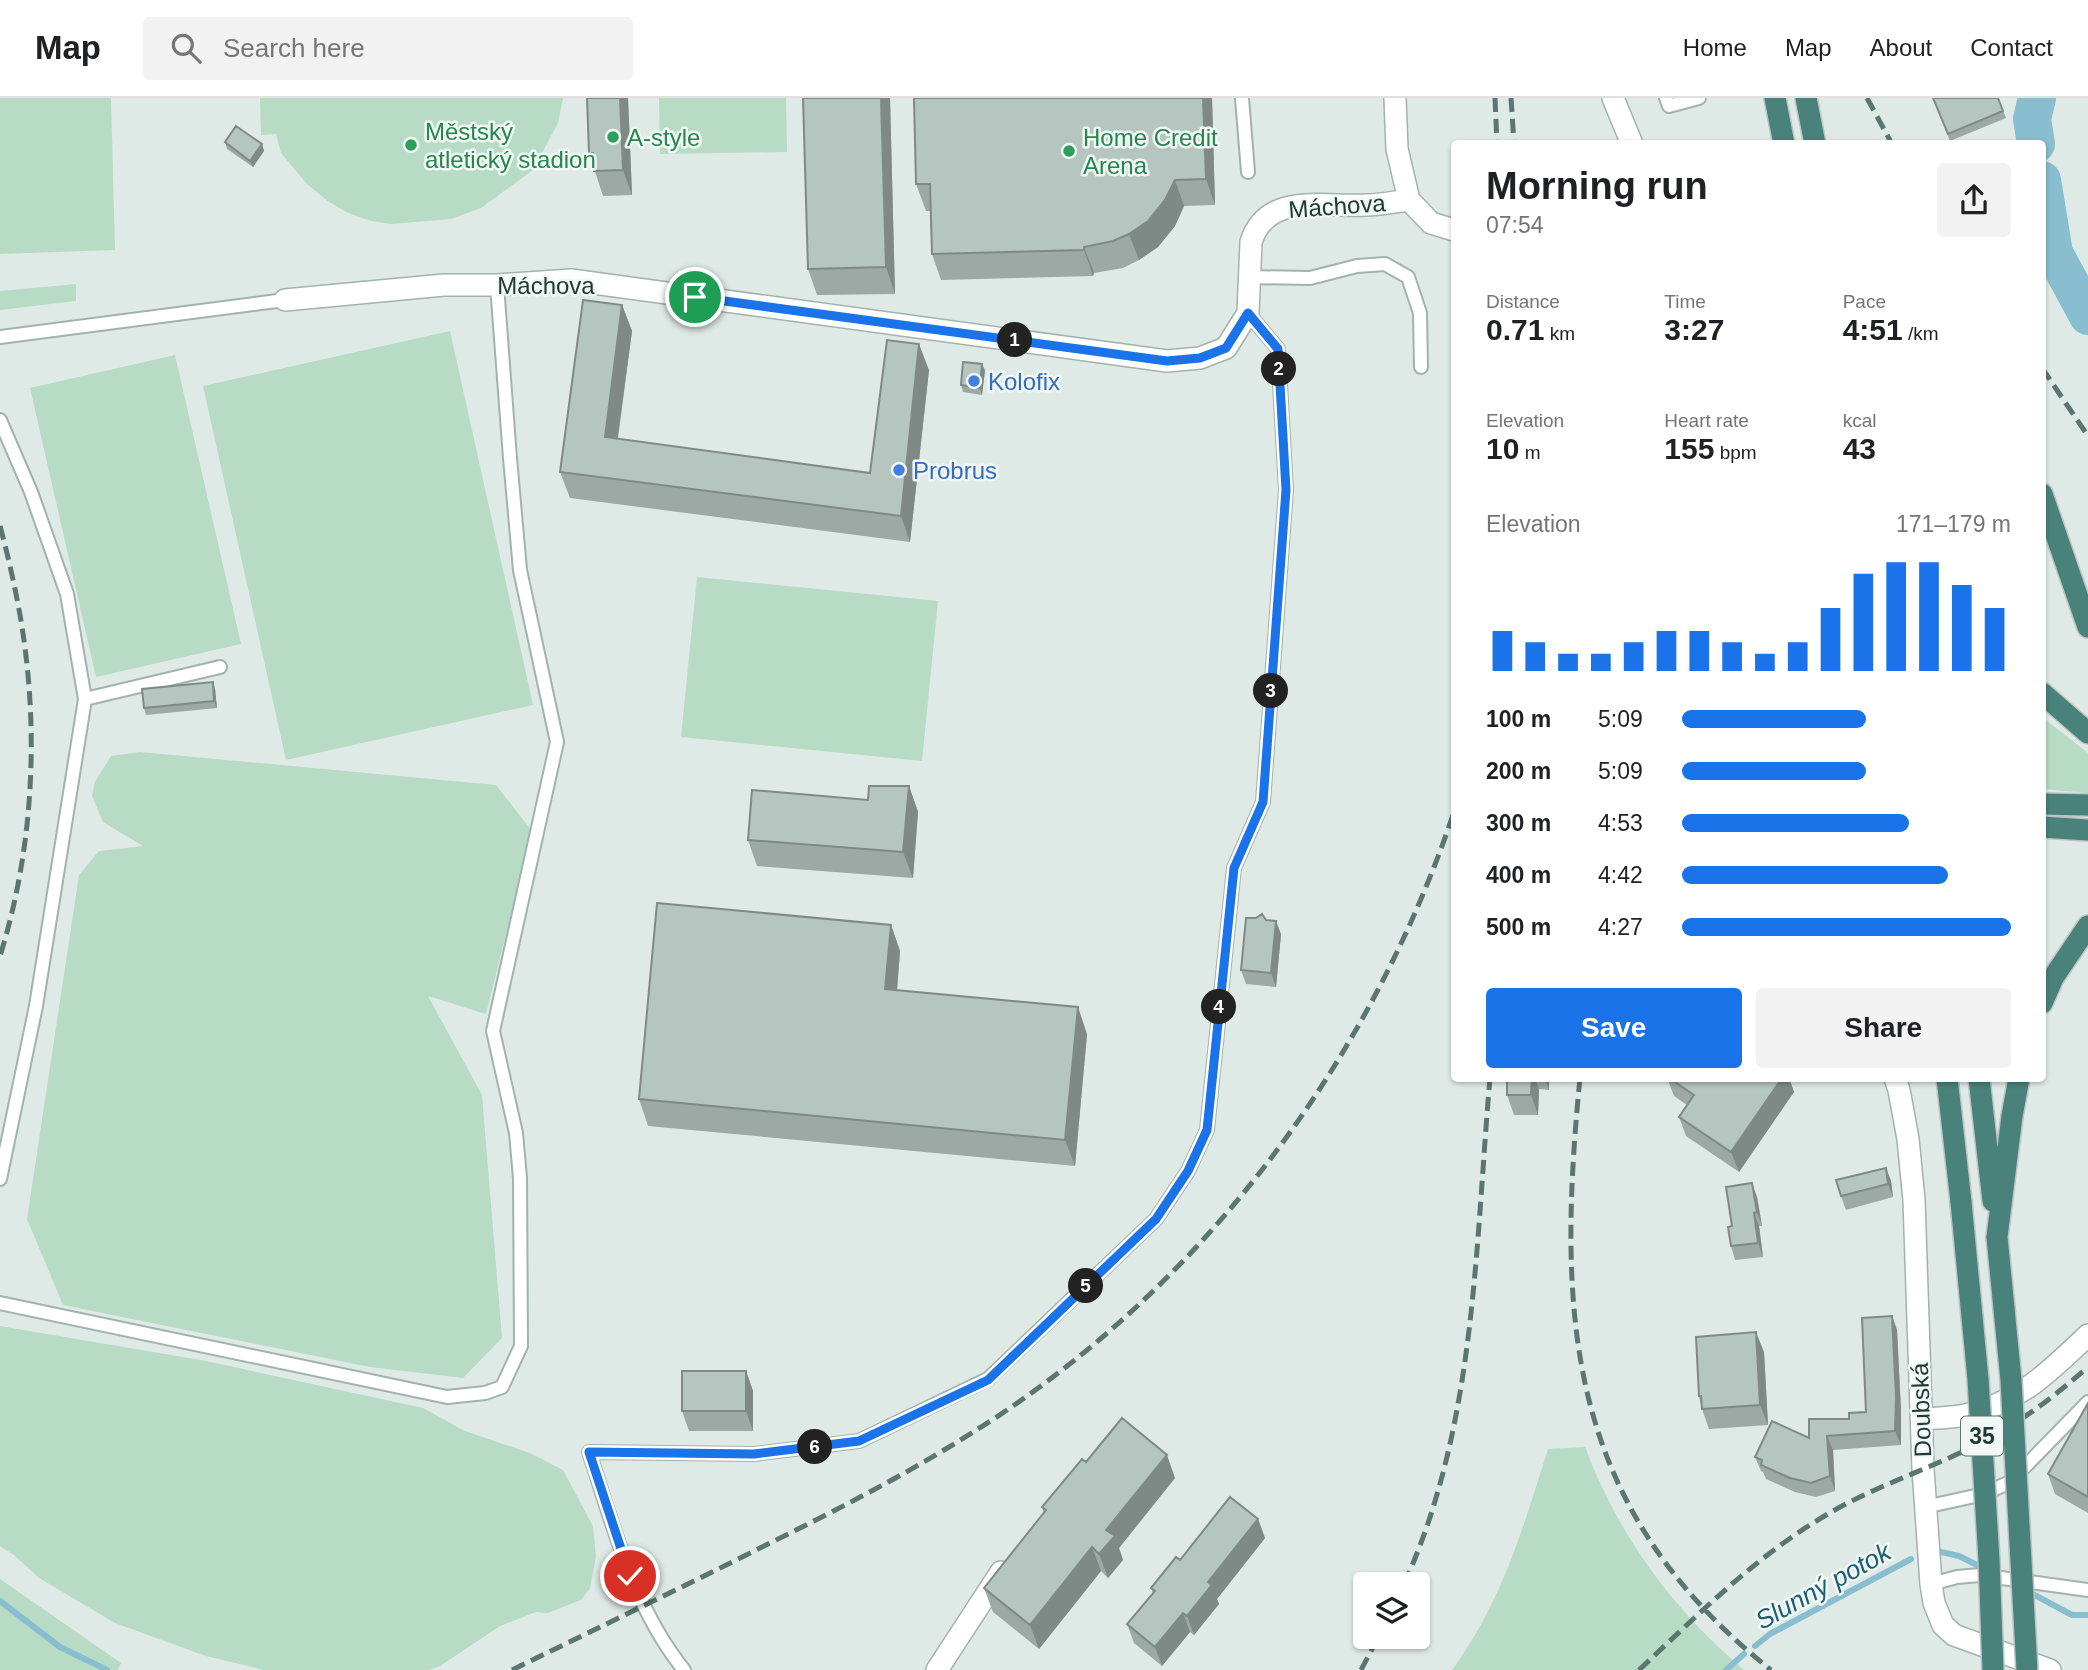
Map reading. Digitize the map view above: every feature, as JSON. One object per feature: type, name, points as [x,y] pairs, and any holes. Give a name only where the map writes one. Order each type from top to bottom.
[{"type":"highway","points":[[1806,98],[1814,140]]},
{"type":"highway","points":[[1777,106],[1777,140]]},
{"type":"highway","points":[[1777,106],[1783,140]]},
{"type":"highway","points":[[2046,506],[2088,627]]},
{"type":"highway","points":[[2046,696],[2088,733]]},
{"type":"highway","points":[[2046,804],[2088,805]]},
{"type":"highway","points":[[2046,827],[2088,830]]},
{"type":"highway","points":[[2046,994],[2053,978],[2088,926]]},
{"type":"highway","name":"35","points":[[1947,1082],[1978,1379],[1990,1560],[1993,1670]]},
{"type":"highway","name":"35","points":[[1980,1082],[1998,1198]]},
{"type":"highway","name":"35","points":[[2018,1082],[1998,1198],[1997,1237],[2011,1380],[2026,1670]]},
{"type":"street","points":[[1395,98],[1396,149],[1409,200],[1431,223],[1451,229]]},
{"type":"street","points":[[1613,98],[1630,140]]},
{"type":"street","name":"Máchova","points":[[285,300],[444,285],[571,280],[1167,361],[1200,358],[1226,348],[1248,313],[1251,242],[1264,219],[1280,208],[1295,205],[1366,205],[1409,200]]},
{"type":"street","name":"Doubská","points":[[1896,1082],[1908,1139],[1914,1200],[1925,1507],[1934,1603],[1943,1625],[1954,1635],[2050,1670]]},
{"type":"street","points":[[1922,1419],[1964,1415],[2020,1394],[2041,1380],[2088,1335]]},
{"type":"street","points":[[937,1670],[1008,1561]]},
{"type":"lane","points":[[1242,98],[1248,172]]},
{"type":"lane","points":[[1667,98],[1669,106],[1699,98]]},
{"type":"lane","points":[[1250,277],[1310,278],[1357,266],[1385,264],[1408,277],[1420,313],[1420,367]]},
{"type":"lane","points":[[0,1303],[447,1397],[485,1394],[502,1387],[515,1362],[521,1346],[520,1178],[516,1133],[493,1031],[557,742],[520,570],[497,285]]},
{"type":"lane","points":[[0,337],[285,300]]},
{"type":"lane","points":[[684,1670],[671,1654],[630,1576],[589,1452],[754,1454],[859,1441],[988,1380],[1156,1219],[1188,1171],[1207,1130],[1234,868],[1263,802],[1286,490],[1278,349],[1248,313]]},
{"type":"lane","points":[[0,420],[31,492],[67,594],[85,699],[36,1006],[0,1179]]},
{"type":"lane","points":[[85,699],[220,667]]},
{"type":"lane","points":[[1925,1507],[1984,1494],[2010,1482],[2088,1402]]},
{"type":"lane","points":[[1931,1584],[1957,1577],[1980,1575],[2088,1590]]},
{"type":"green space","points":[[0,98],[111,98],[115,250],[0,254]]},
{"type":"green space","points":[[260,98],[563,98],[558,123],[533,170],[481,208],[451,219],[391,224],[348,213],[307,184],[281,153],[276,134],[261,135]]},
{"type":"green space","points":[[659,98],[786,98],[787,152],[660,154]]},
{"type":"green space","points":[[76,284],[76,301],[0,310],[0,291]]},
{"type":"green space","points":[[450,331],[533,705],[286,760],[203,386]]},
{"type":"green space","points":[[175,355],[241,644],[96,677],[30,388]]},
{"type":"green space","points":[[697,577],[938,601],[922,761],[681,737]]},
{"type":"green space","points":[[2046,720],[2088,753],[2088,793],[2046,789]]},
{"type":"green space","points":[[140,752],[496,785],[532,831],[486,1014],[428,996],[482,1095],[502,1338],[463,1378],[370,1367],[63,1305],[27,1219],[79,875],[99,851],[143,846],[103,822],[92,796],[95,782],[111,756]]},
{"type":"green space","points":[[0,1326],[206,1361],[423,1408],[465,1431],[530,1453],[563,1470],[593,1526],[596,1557],[590,1588],[581,1600],[548,1613],[536,1612],[500,1626],[440,1666],[429,1670],[264,1670],[206,1656],[115,1623],[39,1578],[0,1546]]},
{"type":"green space","points":[[1585,1447],[1614,1511],[1650,1569],[1694,1622],[1744,1670],[1452,1670],[1485,1618],[1498,1591],[1520,1536],[1548,1449]]},
{"type":"green space","points":[[0,1579],[121,1663],[118,1670],[0,1670]]},
{"type":"building","name":"A-style","points":[[587,98],[620,98],[623,170],[594,171],[593,153],[589,153]]},
{"type":"building","points":[[803,98],[881,98],[886,267],[808,269]]},
{"type":"building","name":"Home Credit Arena","points":[[914,98],[1203,98],[1206,179],[1175,180],[1165,200],[1148,221],[1129,234],[1113,241],[1084,247],[1084,250],[932,254],[930,184],[916,184]]},
{"type":"building","points":[[1933,98],[1998,98],[2003,111],[1948,134]]},
{"type":"building","points":[[236,126],[262,144],[250,161],[225,142]]},
{"type":"building","points":[[583,300],[622,305],[605,437],[870,473],[887,340],[919,344],[901,516],[560,472]]},
{"type":"building","name":"Kolofix","points":[[963,362],[982,364],[980,388],[961,385]]},
{"type":"building","points":[[213,682],[214,701],[144,708],[142,689]]},
{"type":"building","points":[[869,786],[909,786],[903,852],[748,840],[752,790],[868,800]]},
{"type":"building","points":[[657,903],[891,925],[885,989],[1078,1007],[1065,1140],[639,1099]]},
{"type":"building","points":[[1262,914],[1266,920],[1276,921],[1271,973],[1241,970],[1246,918],[1256,918]]},
{"type":"building","points":[[1507,1082],[1532,1082],[1531,1095],[1507,1095]]},
{"type":"building","points":[[1675,1082],[1779,1082],[1731,1152],[1679,1117],[1694,1095]]},
{"type":"building","points":[[1886,1168],[1888,1184],[1841,1196],[1836,1180]]},
{"type":"building","points":[[1752,1183],[1758,1243],[1731,1246],[1728,1227],[1732,1226],[1726,1187]]},
{"type":"building","points":[[1892,1316],[1895,1431],[1827,1436],[1830,1476],[1811,1483],[1790,1478],[1761,1465],[1762,1460],[1755,1457],[1772,1421],[1809,1438],[1809,1419],[1849,1419],[1849,1413],[1866,1412],[1862,1318]]},
{"type":"building","points":[[1756,1332],[1760,1405],[1702,1409],[1696,1337]]},
{"type":"building","points":[[682,1371],[746,1371],[746,1411],[682,1411]]},
{"type":"building","points":[[2088,1403],[2088,1497],[2048,1474]]},
{"type":"building","points":[[1122,1418],[1167,1455],[1106,1530],[1115,1536],[1099,1554],[1092,1547],[1030,1625],[984,1588],[1046,1510],[1042,1507],[1082,1459],[1086,1462]]},
{"type":"building","points":[[1230,1497],[1258,1519],[1208,1582],[1212,1585],[1187,1616],[1183,1613],[1155,1647],[1127,1624],[1155,1591],[1151,1588],[1176,1557],[1180,1560]]},
{"type":"waterway","points":[[2035,140],[2032,119],[2037,98]]},
{"type":"waterway","points":[[2046,204],[2054,253],[2088,316]]},
{"type":"waterway","name":"Slunný potok","points":[[1941,1552],[1959,1556],[1985,1569]]},
{"type":"waterway","name":"Slunný potok","points":[[1755,1646],[1770,1634],[1911,1559]]},
{"type":"waterway","name":"Slunný potok","points":[[2029,1592],[2072,1615],[2088,1615]]},
{"type":"waterway","points":[[0,1601],[60,1647],[107,1670]]},
{"type":"waterway","name":"Slunný potok","points":[[1726,1670],[1744,1654]]},
{"type":"railway","points":[[1495,98],[1497,140]]},
{"type":"railway","points":[[1511,98],[1514,140]]},
{"type":"railway","points":[[1867,98],[1890,140]]},
{"type":"railway","points":[[2046,374],[2088,436]]},
{"type":"railway","points":[[0,526],[25,648],[31,736],[27,826],[21,870],[0,956]]},
{"type":"railway","points":[[512,1670],[834,1511],[953,1445],[1010,1408],[1086,1351],[1156,1288],[1221,1219],[1280,1146],[1333,1067],[1380,985],[1421,900],[1451,820]]},
{"type":"railway","points":[[1409,1572],[1428,1524],[1446,1462],[1459,1399],[1475,1271],[1490,1082]]},
{"type":"railway","points":[[1580,1082],[1573,1166],[1571,1250],[1576,1329],[1590,1404],[1615,1475],[1652,1543],[1703,1608],[1771,1670]]},
{"type":"railway","points":[[1639,1670],[1708,1605],[1780,1545],[1852,1501],[1993,1436],[2042,1404],[2088,1367]]},
{"type":"railway","points":[[1361,1670],[1372,1649]]},
{"type":"place","name":"A-style","points":[[613,137]]},
{"type":"place","name":"Městský atletický stadion","points":[[411,145]]},
{"type":"place","name":"Home Credit Arena","points":[[1069,151]]},
{"type":"place","name":"Kolofix","points":[[974,381]]},
{"type":"place","name":"Probrus","points":[[899,470]]},
{"type":"route","points":[[630,1576],[589,1452],[754,1454],[859,1441],[988,1380],[1156,1219],[1188,1171],[1207,1130],[1234,868],[1263,802],[1286,490],[1278,349],[1248,313],[1226,348],[1200,358],[1167,361],[695,297]]}]
